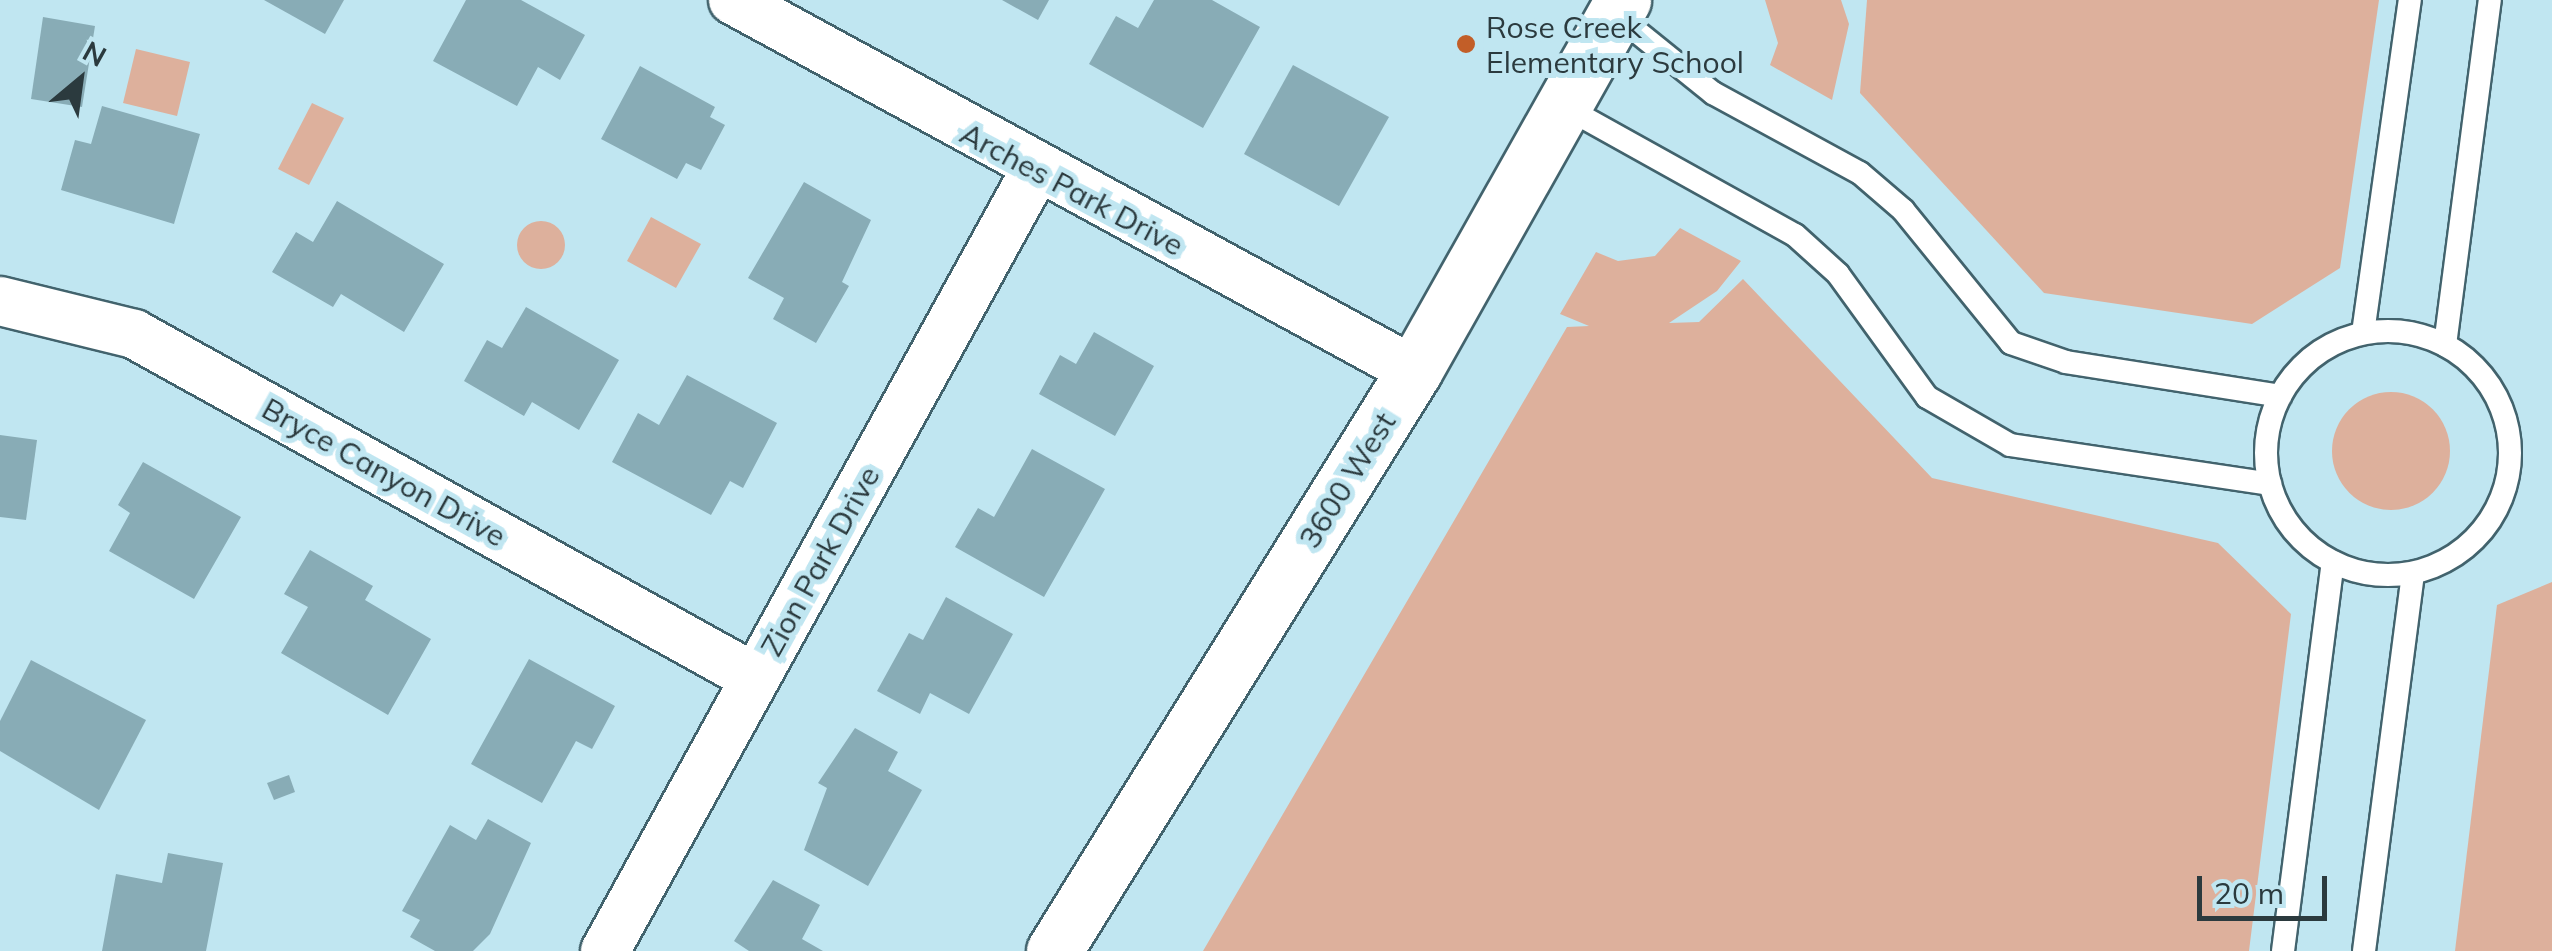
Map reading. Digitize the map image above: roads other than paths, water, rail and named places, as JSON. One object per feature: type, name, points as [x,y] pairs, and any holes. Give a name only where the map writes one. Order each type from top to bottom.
[{"type":"main road","name":"3600 West","points":[[1054,951],[1414,371],[1619,7]]},
{"type":"street","name":"Arches Park Drive","points":[[733,0],[1035,171],[1414,371]]},
{"type":"street","name":"Zion Park Drive","points":[[605,951],[1035,171]]},
{"type":"street","name":"Bryce Canyon Drive","points":[[0,301],[134,334],[756,678]]},
{"type":"lane","points":[[2363,333],[2410,0]]},
{"type":"lane","points":[[2445,345],[2490,0]]},
{"type":"lane","points":[[1619,7],[1713,93],[1860,173],[1903,210],[2012,343],[2066,362],[2280,396]]},
{"type":"lane","points":[[1563,106],[1796,235],[1838,274],[1927,397],[2010,445],[2270,484]]},
{"type":"lane","points":[[2363,333],[2445,345],[2497,398],[2510,470],[2478,537],[2413,573],[2372,575],[2333,562],[2304,542],[2270,484],[2266,454],[2280,396],[2315,356],[2363,333]]},
{"type":"lane","points":[[2283,951],[2333,562]]},
{"type":"lane","points":[[2364,951],[2413,573]]},
{"type":"place","name":"Rose Creek Elementary School","points":[[1466,44]]}]
